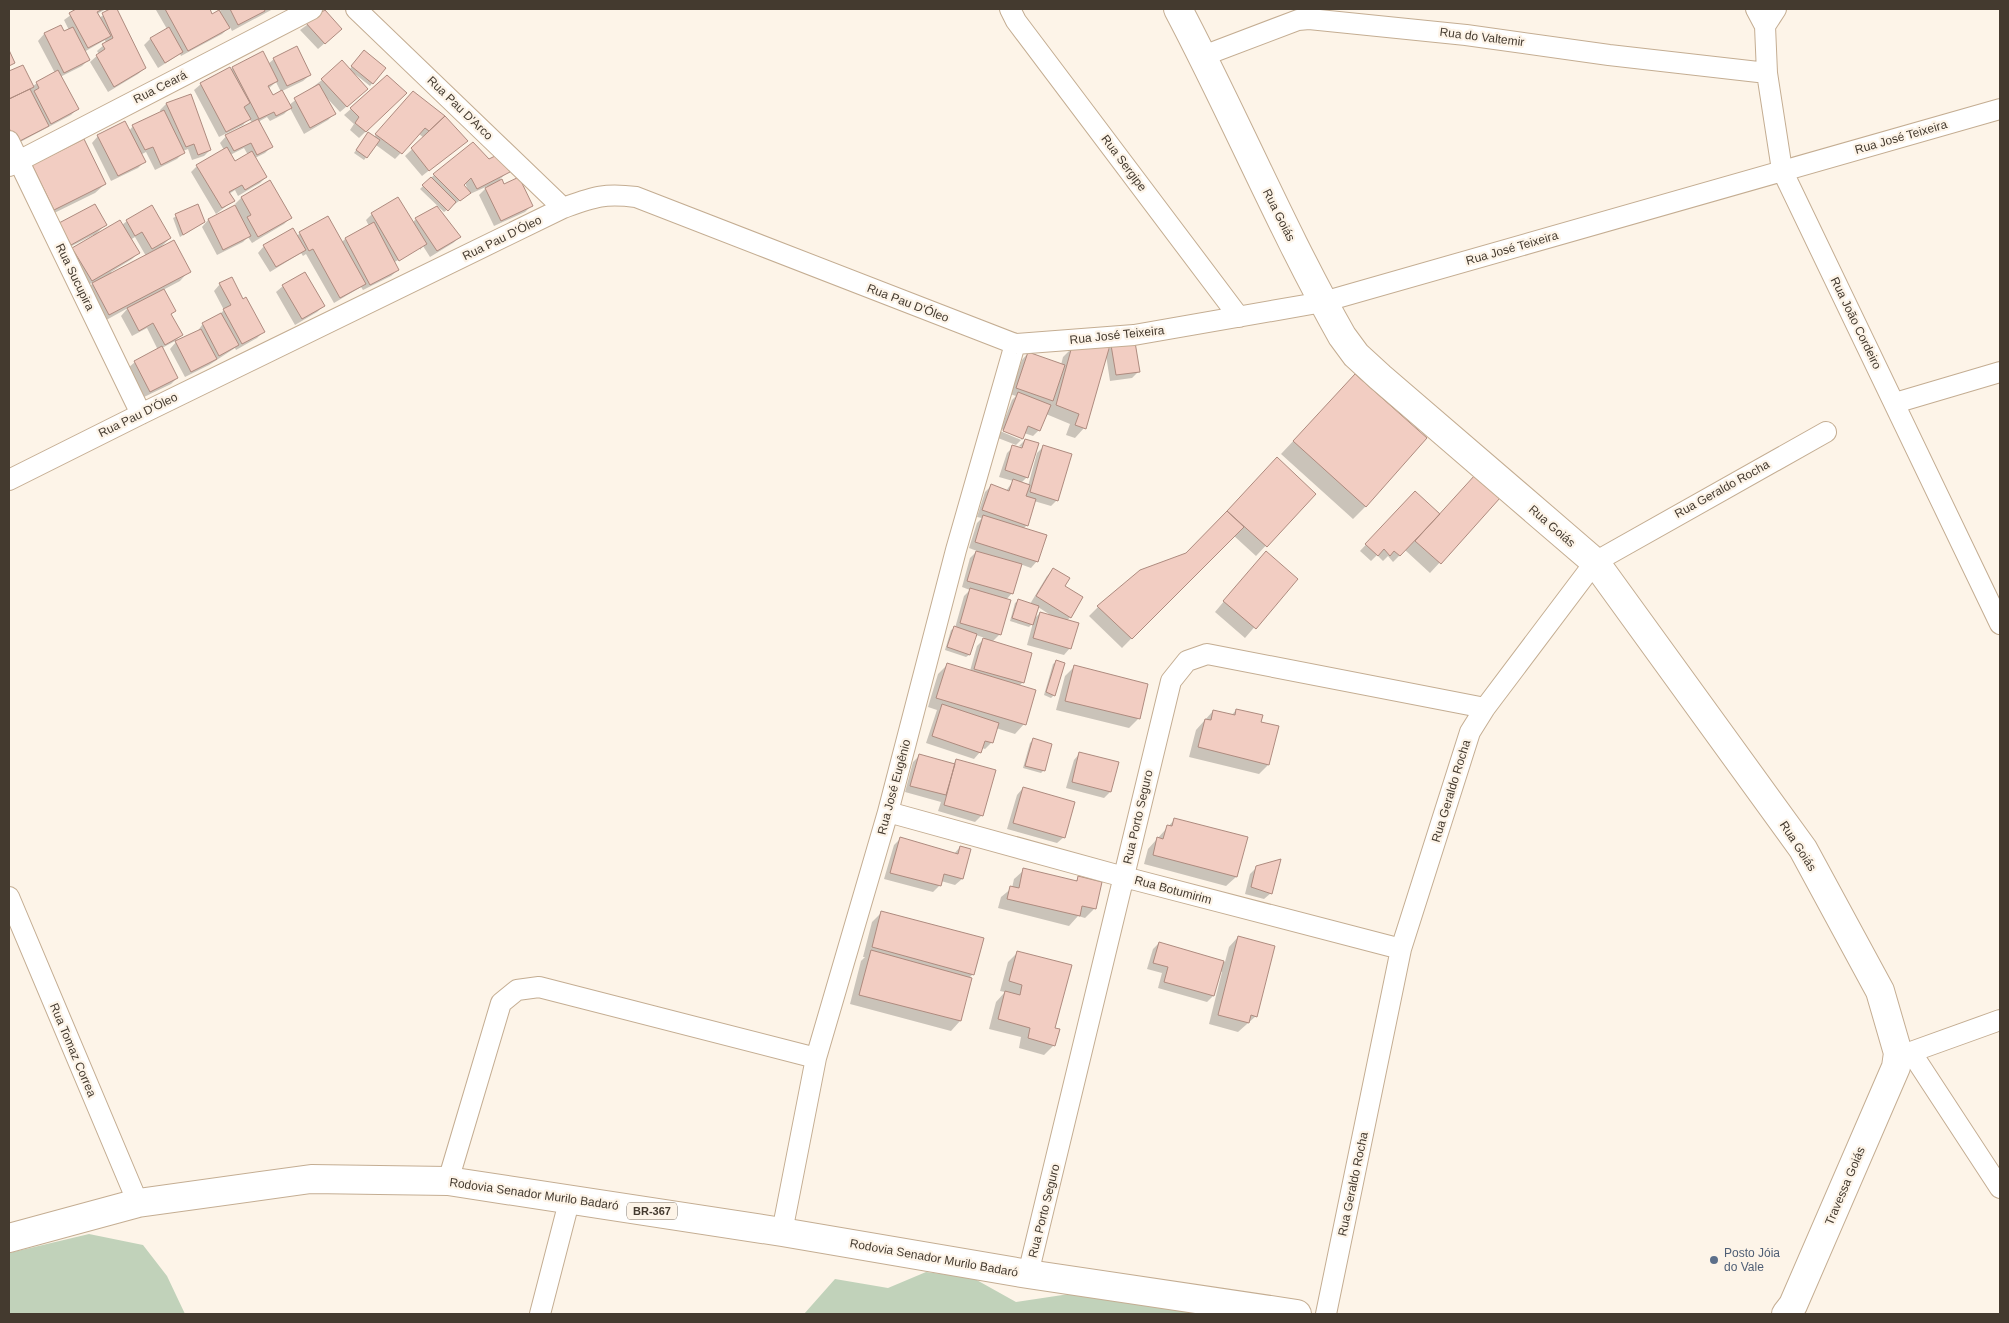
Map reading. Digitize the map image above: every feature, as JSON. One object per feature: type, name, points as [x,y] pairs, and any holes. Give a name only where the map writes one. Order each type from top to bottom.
[{"type":"street","name":"Rua Ceará","points":[[14,163],[312,9]]},
{"type":"street","name":"Rua Pau D'Arco","points":[[356,9],[563,208]]},
{"type":"street","name":"Rua Sergipe","points":[[1010,9],[1016,21],[1239,317]]},
{"type":"street","name":"Rua Goiás","points":[[1178,9],[1203,56],[1322,302],[1342,336],[1356,355],[1380,378],[1595,562],[1803,849],[1880,991],[1902,1057],[2000,1188]]},
{"type":"street","name":"Rua João Cordeiro","points":[[1756,9],[1765,26],[1767,73],[1782,170],[2000,624]]},
{"type":"street","points":[[1765,26],[1776,9]]},
{"type":"street","name":"Rua do Valtemir","points":[[1203,56],[1298,20],[1309,19],[1466,34],[1609,55],[1767,73]]},
{"type":"street","name":"Rua José Teixeira","points":[[1015,344],[1134,335],[1322,302],[2000,109]]},
{"type":"street","name":"Rua Sucupira","points":[[9,141],[14,163],[141,414]]},
{"type":"street","name":"Rua Pau D'Óleo","points":[[9,480],[563,208],[596,196],[614,194],[636,197],[1015,344]]},
{"type":"street","name":"Rua José Eugênio","points":[[782,1232],[816,1058],[888,812],[956,550],[1015,344]]},
{"type":"street","points":[[1895,403],[2000,372]]},
{"type":"street","name":"Rua Geraldo Rocha","points":[[1326,1314],[1401,949],[1470,732],[1485,708],[1595,562],[1826,432]]},
{"type":"street","name":"Rua Porto Seguro","points":[[1028,1274],[1171,680],[1187,661],[1207,654],[1485,708]]},
{"type":"street","name":"Rua Botumirim","points":[[888,812],[1124,877],[1401,949]]},
{"type":"street","name":"Rua Tomaz Correa","points":[[9,897],[138,1203]]},
{"type":"street","points":[[448,1181],[501,1003],[517,990],[539,987],[816,1058]]},
{"type":"street","points":[[1902,1057],[2000,1020]]},
{"type":"street","name":"Travessa Goiás","points":[[1791,1311],[1902,1057]]},
{"type":"street","name":"Rodovia Senador Murilo Badaró","points":[[9,1238],[138,1203],[311,1179],[448,1181],[570,1198],[1028,1274],[1297,1314]]},
{"type":"street","points":[[540,1314],[570,1198]]},
{"type":"green space","points":[[89,1234],[143,1245],[167,1276],[185,1314],[9,1314],[9,1253]]},
{"type":"green space","points":[[926,1272],[973,1278],[1016,1302],[1076,1293],[1210,1314],[804,1314],[835,1279],[888,1288]]},
{"type":"building","points":[[76,9],[103,9],[97,12],[111,36],[88,48],[69,13]]},
{"type":"building","points":[[110,9],[117,9],[146,68],[114,87],[96,55],[105,49],[102,44],[113,38],[102,13]]},
{"type":"building","points":[[165,9],[210,9],[212,14],[219,10],[230,28],[188,51]]},
{"type":"building","points":[[230,9],[264,9],[265,11],[238,25]]},
{"type":"building","points":[[325,10],[342,29],[325,44],[305,22]]},
{"type":"building","points":[[61,25],[64,31],[73,27],[90,60],[64,73],[44,33]]},
{"type":"building","points":[[169,27],[183,52],[165,63],[150,38]]},
{"type":"building","points":[[297,46],[311,75],[287,86],[273,58]]},
{"type":"building","points":[[9,50],[15,63],[9,66]]},
{"type":"building","points":[[364,50],[386,68],[373,84],[351,66]]},
{"type":"building","points":[[263,51],[278,81],[268,86],[273,95],[282,90],[292,108],[276,116],[274,112],[259,119],[232,67]]},
{"type":"building","points":[[342,60],[368,89],[347,107],[321,79]]},
{"type":"building","points":[[23,65],[34,87],[9,99],[9,71]]},
{"type":"building","points":[[230,67],[250,103],[244,107],[251,119],[226,132],[200,83]]},
{"type":"building","points":[[58,70],[79,109],[51,124],[34,91],[39,88],[36,82]]},
{"type":"building","points":[[387,75],[407,93],[366,132],[355,123],[359,117],[350,108]]},
{"type":"building","points":[[319,84],[336,114],[310,128],[294,98]]},
{"type":"building","points":[[30,89],[49,126],[16,143],[9,128],[9,99]]},
{"type":"building","points":[[413,91],[445,116],[429,131],[425,128],[402,154],[375,134]]},
{"type":"building","points":[[191,94],[211,150],[198,155],[194,144],[186,147],[166,103]]},
{"type":"building","points":[[164,110],[185,153],[161,165],[153,147],[145,150],[132,125]]},
{"type":"building","points":[[445,116],[468,141],[429,171],[411,148]]},
{"type":"building","points":[[258,119],[273,147],[257,155],[251,143],[234,151],[225,135]]},
{"type":"building","points":[[125,121],[146,162],[118,176],[97,135]]},
{"type":"building","points":[[368,132],[380,140],[367,158],[356,150]]},
{"type":"building","points":[[84,139],[106,184],[54,210],[32,165]]},
{"type":"building","points":[[473,142],[489,159],[497,155],[510,172],[477,189],[471,178],[464,185],[471,193],[460,201],[433,174]]},
{"type":"building","points":[[227,147],[235,161],[252,151],[267,177],[245,190],[242,185],[229,192],[235,201],[222,208],[196,165]]},
{"type":"building","points":[[431,177],[456,202],[448,211],[422,185]]},
{"type":"building","points":[[519,177],[533,206],[501,221],[485,188],[502,179],[504,184]]},
{"type":"building","points":[[270,180],[292,218],[258,237],[247,217],[251,215],[241,197]]},
{"type":"building","points":[[398,197],[427,244],[399,261],[371,213]]},
{"type":"building","points":[[95,204],[107,225],[71,245],[59,223]]},
{"type":"building","points":[[198,204],[205,222],[183,235],[175,214]]},
{"type":"building","points":[[152,205],[171,238],[152,249],[142,232],[135,236],[126,220]]},
{"type":"building","points":[[235,205],[251,236],[223,250],[208,219]]},
{"type":"building","points":[[437,206],[461,237],[437,251],[415,218]]},
{"type":"building","points":[[328,216],[366,284],[340,298],[313,249],[309,251],[299,232]]},
{"type":"building","points":[[120,220],[140,253],[92,281],[72,248]]},
{"type":"building","points":[[374,222],[399,270],[370,285],[345,238]]},
{"type":"building","points":[[293,228],[306,250],[276,267],[263,245]]},
{"type":"building","points":[[174,240],[191,272],[109,315],[92,283]]},
{"type":"building","points":[[305,272],[325,306],[302,319],[282,285]]},
{"type":"building","points":[[232,277],[243,299],[246,297],[265,332],[242,344],[223,309],[231,305],[219,283]]},
{"type":"building","points":[[164,289],[176,311],[171,314],[183,335],[165,345],[153,323],[139,331],[127,308]]},
{"type":"building","points":[[221,313],[239,345],[219,356],[202,323]]},
{"type":"building","points":[[201,329],[217,359],[191,372],[175,341]]},
{"type":"building","points":[[1135,342],[1140,372],[1116,375],[1111,345]]},
{"type":"building","points":[[1110,345],[1086,429],[1075,425],[1079,414],[1056,405],[1072,346]]},
{"type":"building","points":[[162,346],[178,378],[150,392],[134,361]]},
{"type":"building","points":[[1028,352],[1065,365],[1053,401],[1016,388]]},
{"type":"building","points":[[1355,374],[1427,438],[1366,507],[1293,441]]},
{"type":"building","points":[[1018,392],[1051,405],[1040,431],[1028,426],[1023,439],[1003,431]]},
{"type":"building","points":[[1025,439],[1039,443],[1028,478],[1005,470],[1012,445],[1022,448]]},
{"type":"building","points":[[1043,445],[1072,454],[1058,501],[1030,492]]},
{"type":"building","points":[[1277,457],[1316,494],[1267,547],[1227,511]]},
{"type":"building","points":[[1475,475],[1500,498],[1441,564],[1415,541]]},
{"type":"building","points":[[1013,479],[1030,485],[1026,496],[1036,499],[1028,526],[982,510],[991,484],[1009,491]]},
{"type":"building","points":[[1415,491],[1440,514],[1400,556],[1394,551],[1390,556],[1384,549],[1378,556],[1365,544]]},
{"type":"building","points":[[1227,511],[1244,527],[1132,639],[1097,606],[1140,570],[1186,553]]},
{"type":"building","points":[[983,515],[1047,535],[1038,562],[975,542]]},
{"type":"building","points":[[976,551],[1022,564],[1013,594],[967,581]]},
{"type":"building","points":[[1266,551],[1298,579],[1256,629],[1223,601]]},
{"type":"building","points":[[1053,568],[1070,578],[1065,586],[1083,597],[1071,618],[1036,596]]},
{"type":"building","points":[[970,588],[1011,600],[1001,635],[960,623]]},
{"type":"building","points":[[1018,599],[1039,606],[1033,625],[1012,618]]},
{"type":"building","points":[[1040,612],[1079,623],[1071,649],[1033,638]]},
{"type":"building","points":[[954,626],[977,634],[970,655],[947,647]]},
{"type":"building","points":[[983,638],[1032,653],[1024,683],[974,669]]},
{"type":"building","points":[[1056,660],[1065,663],[1055,696],[1046,692]]},
{"type":"building","points":[[947,663],[1036,690],[1026,725],[936,698]]},
{"type":"building","points":[[1074,665],[1148,684],[1140,719],[1065,701]]},
{"type":"building","points":[[942,704],[999,723],[993,743],[985,741],[981,753],[932,736]]},
{"type":"building","points":[[1236,709],[1263,715],[1261,722],[1279,726],[1269,765],[1198,747],[1205,719],[1211,720],[1213,710],[1235,715]]},
{"type":"building","points":[[1033,738],[1052,744],[1045,771],[1025,766]]},
{"type":"building","points":[[1079,752],[1119,762],[1111,792],[1072,782]]},
{"type":"building","points":[[919,754],[955,764],[946,795],[910,786]]},
{"type":"building","points":[[956,759],[996,770],[983,816],[944,805]]},
{"type":"building","points":[[1023,787],[1075,802],[1065,838],[1013,823]]},
{"type":"building","points":[[1174,818],[1248,837],[1237,877],[1153,855],[1157,837],[1163,839],[1167,825],[1172,826]]},
{"type":"building","points":[[900,837],[958,854],[960,846],[971,849],[963,879],[944,874],[941,886],[890,873]]},
{"type":"building","points":[[1281,859],[1272,894],[1251,887],[1256,866]]},
{"type":"building","points":[[1023,868],[1077,881],[1078,876],[1102,882],[1096,909],[1082,906],[1080,916],[1007,899],[1010,886],[1019,888]]},
{"type":"building","points":[[881,911],[984,938],[974,975],[872,947]]},
{"type":"building","points":[[1238,936],[1275,946],[1257,1017],[1251,1015],[1249,1023],[1218,1015]]},
{"type":"building","points":[[1159,942],[1224,961],[1214,996],[1164,982],[1168,967],[1153,963]]},
{"type":"building","points":[[871,950],[972,978],[961,1021],[859,995]]},
{"type":"building","points":[[1017,951],[1072,965],[1055,1028],[1060,1029],[1055,1046],[1028,1038],[1030,1028],[998,1019],[1005,991],[1020,995],[1022,985],[1009,981]]},
{"type":"place","name":"Posto Jóia do Vale","points":[[1714,1260]]}]
